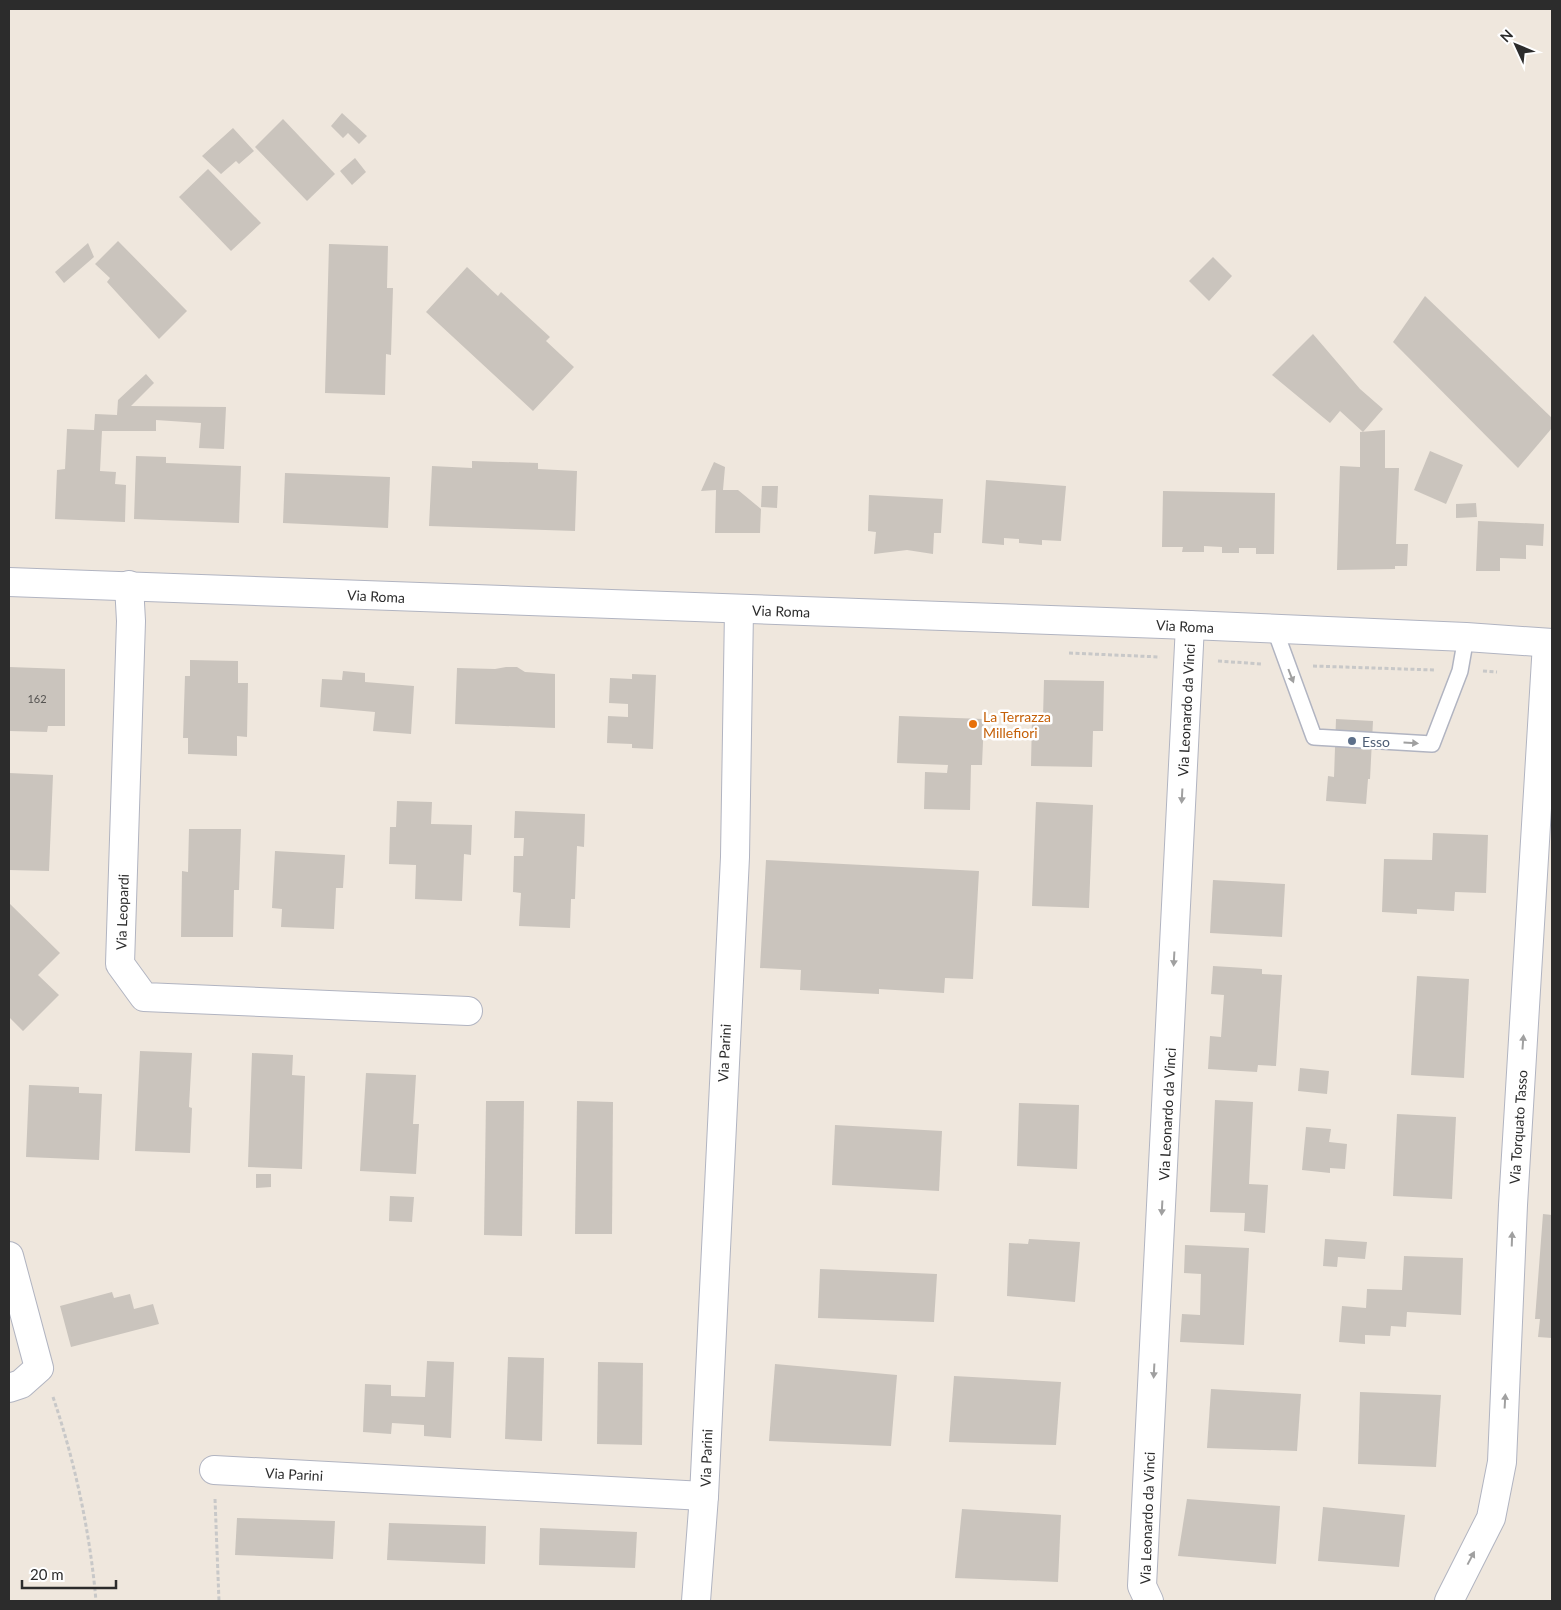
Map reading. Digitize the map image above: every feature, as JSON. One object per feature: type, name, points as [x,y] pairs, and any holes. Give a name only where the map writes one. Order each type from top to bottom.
[{"type":"street","name":"Via Roma","points":[[9,582],[1190,625],[1466,637],[1549,643]]},
{"type":"street","name":"Via Leopardi","points":[[129,585],[131,621],[120,964],[144,996],[468,1011]]},
{"type":"street","name":"Via Parini","points":[[696,1601],[704,1496],[735,856],[739,610]]},
{"type":"street","name":"Via Leonardo da Vinci","points":[[1149,1601],[1142,1586],[1190,625]]},
{"type":"street","name":"Via Torquato Tasso","points":[[1448,1597],[1473,1556],[1490,1518],[1502,1462],[1513,1205],[1549,643]]},
{"type":"street","points":[[9,1256],[39,1368],[22,1384],[9,1388]]},
{"type":"street","name":"Via Parini","points":[[214,1470],[704,1496]]},
{"type":"lane","points":[[1275,630],[1314,737],[1432,744],[1460,671],[1466,637]]},
{"type":"path","points":[[39,1368],[52,1395],[63,1427],[84,1520],[96,1601]]},
{"type":"path","points":[[214,1470],[219,1601]]},
{"type":"building","points":[[342,113],[367,136],[359,144],[348,133],[343,138],[331,126]]},
{"type":"building","points":[[283,119],[335,174],[307,201],[255,147]]},
{"type":"building","points":[[233,128],[254,151],[239,164],[236,161],[221,174],[202,156]]},
{"type":"building","points":[[355,158],[366,172],[352,185],[340,171]]},
{"type":"building","points":[[208,169],[261,223],[231,251],[179,197]]},
{"type":"building","points":[[118,241],[187,311],[159,339],[107,282],[110,278],[95,264]]},
{"type":"building","points":[[88,243],[94,257],[64,283],[55,272]]},
{"type":"building","points":[[329,244],[388,246],[387,288],[393,288],[391,355],[386,354],[385,395],[325,393]]},
{"type":"building","points":[[1213,257],[1232,276],[1209,301],[1189,281]]},
{"type":"building","points":[[467,267],[498,296],[501,292],[550,337],[546,341],[574,367],[533,411],[426,312]]},
{"type":"building","points":[[1425,296],[1552,418],[1552,428],[1518,468],[1393,342]]},
{"type":"building","points":[[1313,334],[1360,389],[1383,409],[1363,432],[1340,411],[1330,423],[1272,375]]},
{"type":"building","points":[[146,374],[154,383],[131,406],[226,407],[224,449],[199,448],[201,423],[156,420],[156,431],[102,431],[100,471],[116,472],[115,484],[126,485],[125,522],[55,519],[57,470],[65,469],[67,429],[94,430],[95,414],[117,415],[118,400]]},
{"type":"building","points":[[1385,430],[1385,468],[1399,468],[1396,544],[1408,544],[1407,566],[1395,566],[1395,569],[1337,570],[1340,466],[1360,467],[1360,432]]},
{"type":"building","points":[[1430,451],[1463,465],[1446,504],[1414,490]]},
{"type":"building","points":[[136,456],[166,457],[166,463],[241,466],[239,523],[134,519]]},
{"type":"building","points":[[472,461],[538,463],[538,469],[577,471],[575,531],[429,526],[432,466],[472,468]]},
{"type":"building","points":[[714,462],[725,467],[723,490],[738,490],[761,509],[760,533],[715,533],[716,490],[701,491]]},
{"type":"building","points":[[285,473],[390,477],[388,528],[283,523]]},
{"type":"building","points":[[986,480],[1066,486],[1061,541],[1042,540],[1042,545],[1019,543],[1019,539],[1004,538],[1004,545],[982,543]]},
{"type":"building","points":[[762,486],[778,486],[777,508],[761,507]]},
{"type":"building","points":[[1163,491],[1275,493],[1274,554],[1256,554],[1256,548],[1239,548],[1239,553],[1222,553],[1222,547],[1204,546],[1204,552],[1182,552],[1183,547],[1162,547]]},
{"type":"building","points":[[869,495],[943,499],[941,533],[934,533],[933,554],[907,550],[874,554],[876,532],[868,531]]},
{"type":"building","points":[[1476,503],[1477,517],[1456,518],[1456,504]]},
{"type":"building","points":[[1478,521],[1544,524],[1543,546],[1526,545],[1526,559],[1500,558],[1500,571],[1476,571]]},
{"type":"building","points":[[190,660],[238,661],[238,683],[248,683],[247,737],[237,736],[237,756],[188,754],[188,738],[183,738],[185,676],[190,676]]},
{"type":"building","points":[[9,667],[65,669],[65,726],[48,726],[47,732],[9,731]]},
{"type":"building","points":[[517,667],[525,672],[555,674],[555,728],[455,724],[457,668],[495,669]]},
{"type":"building","points":[[343,671],[365,673],[365,682],[414,686],[411,734],[373,731],[375,712],[320,707],[322,679],[342,680]]},
{"type":"building","points":[[632,674],[656,675],[653,749],[632,748],[632,744],[607,743],[608,716],[628,717],[628,704],[609,703],[610,678],[632,679]]},
{"type":"building","points":[[1044,680],[1104,681],[1103,731],[1093,731],[1092,767],[1031,766],[1032,717],[1043,717]]},
{"type":"building","points":[[899,716],[984,719],[982,765],[971,765],[970,810],[924,809],[925,772],[947,773],[948,765],[897,763]]},
{"type":"building","points":[[1336,719],[1373,721],[1370,779],[1368,779],[1366,804],[1326,801],[1328,776],[1334,777]]},
{"type":"building","points":[[9,773],[53,775],[49,871],[9,870]]},
{"type":"building","points":[[397,801],[432,802],[431,824],[472,825],[471,855],[464,854],[462,901],[415,899],[416,865],[389,864],[390,827],[396,827]]},
{"type":"building","points":[[1036,802],[1093,805],[1089,908],[1032,906]]},
{"type":"building","points":[[515,811],[585,814],[584,847],[577,846],[575,899],[571,899],[570,928],[519,926],[521,893],[513,892],[514,856],[523,856],[524,838],[514,838]]},
{"type":"building","points":[[189,829],[241,829],[239,890],[234,890],[233,937],[181,937],[182,871],[188,872]]},
{"type":"building","points":[[1433,833],[1488,835],[1486,893],[1455,892],[1454,911],[1417,909],[1417,914],[1382,912],[1384,859],[1432,860]]},
{"type":"building","points":[[275,851],[345,855],[343,888],[336,888],[334,929],[281,927],[282,909],[272,908]]},
{"type":"building","points":[[766,860],[979,871],[973,979],[945,978],[944,993],[879,989],[879,994],[800,990],[801,970],[760,968]]},
{"type":"building","points":[[1213,880],[1285,884],[1282,937],[1210,933]]},
{"type":"building","points":[[9,903],[60,953],[38,975],[59,995],[23,1031],[9,1017]]},
{"type":"building","points":[[1213,966],[1262,969],[1262,974],[1282,975],[1276,1066],[1258,1065],[1257,1072],[1208,1069],[1210,1036],[1221,1037],[1224,995],[1211,994]]},
{"type":"building","points":[[1417,976],[1469,979],[1464,1078],[1411,1075]]},
{"type":"building","points":[[140,1051],[192,1053],[189,1107],[192,1108],[190,1153],[135,1151]]},
{"type":"building","points":[[252,1053],[293,1055],[292,1075],[305,1076],[302,1169],[248,1167]]},
{"type":"building","points":[[1300,1068],[1329,1071],[1327,1094],[1298,1091]]},
{"type":"building","points":[[366,1073],[416,1075],[413,1124],[419,1124],[416,1174],[360,1171]]},
{"type":"building","points":[[29,1085],[79,1087],[79,1093],[102,1094],[99,1160],[26,1157]]},
{"type":"building","points":[[1215,1100],[1253,1102],[1249,1184],[1268,1185],[1265,1233],[1244,1231],[1245,1213],[1210,1212]]},
{"type":"building","points":[[486,1101],[524,1101],[522,1236],[484,1235]]},
{"type":"building","points":[[577,1101],[613,1102],[612,1234],[575,1234]]},
{"type":"building","points":[[1019,1103],[1079,1105],[1077,1169],[1017,1166]]},
{"type":"building","points":[[1397,1114],[1456,1117],[1452,1199],[1393,1196]]},
{"type":"building","points":[[835,1125],[942,1131],[939,1191],[832,1185]]},
{"type":"building","points":[[1306,1127],[1331,1129],[1329,1142],[1347,1144],[1345,1169],[1330,1168],[1330,1173],[1302,1170]]},
{"type":"building","points":[[256,1174],[271,1174],[271,1187],[256,1188]]},
{"type":"building","points":[[390,1196],[414,1197],[412,1222],[389,1221]]},
{"type":"building","points":[[1543,1214],[1552,1215],[1552,1338],[1538,1337],[1540,1319],[1535,1319]]},
{"type":"building","points":[[1029,1239],[1080,1242],[1075,1302],[1007,1296],[1009,1243],[1028,1244]]},
{"type":"building","points":[[1325,1239],[1367,1242],[1365,1259],[1338,1257],[1337,1267],[1323,1266]]},
{"type":"building","points":[[1185,1245],[1249,1248],[1244,1345],[1180,1342],[1182,1314],[1200,1315],[1201,1274],[1184,1273]]},
{"type":"building","points":[[1404,1256],[1463,1258],[1461,1315],[1407,1312],[1406,1327],[1391,1326],[1390,1336],[1365,1335],[1365,1344],[1339,1342],[1342,1306],[1366,1308],[1367,1289],[1402,1290]]},
{"type":"building","points":[[820,1269],[937,1274],[934,1322],[818,1318]]},
{"type":"building","points":[[112,1292],[114,1298],[130,1294],[134,1309],[153,1304],[159,1324],[71,1347],[60,1306]]},
{"type":"building","points":[[508,1357],[544,1358],[542,1441],[505,1439]]},
{"type":"building","points":[[427,1361],[454,1362],[451,1438],[424,1436],[424,1425],[392,1423],[391,1434],[363,1432],[365,1384],[391,1385],[391,1396],[425,1397]]},
{"type":"building","points":[[598,1362],[643,1363],[642,1445],[597,1444]]},
{"type":"building","points":[[775,1364],[897,1375],[891,1446],[769,1441]]},
{"type":"building","points":[[954,1376],[1061,1382],[1056,1445],[949,1442]]},
{"type":"building","points":[[1211,1389],[1301,1394],[1297,1451],[1207,1448]]},
{"type":"building","points":[[1360,1392],[1441,1395],[1436,1467],[1358,1464]]},
{"type":"building","points":[[1187,1499],[1280,1506],[1276,1564],[1178,1556]]},
{"type":"building","points":[[1323,1507],[1405,1515],[1399,1567],[1318,1561]]},
{"type":"building","points":[[962,1509],[1061,1515],[1058,1582],[955,1578]]},
{"type":"building","points":[[237,1518],[335,1521],[333,1559],[235,1555]]},
{"type":"building","points":[[389,1523],[486,1526],[485,1564],[387,1560]]},
{"type":"building","points":[[540,1528],[637,1532],[635,1568],[539,1565]]},
{"type":"place","name":"La Terrazza Millefiori","points":[[973,724]]},
{"type":"place","name":"Esso","points":[[1352,741]]}]
